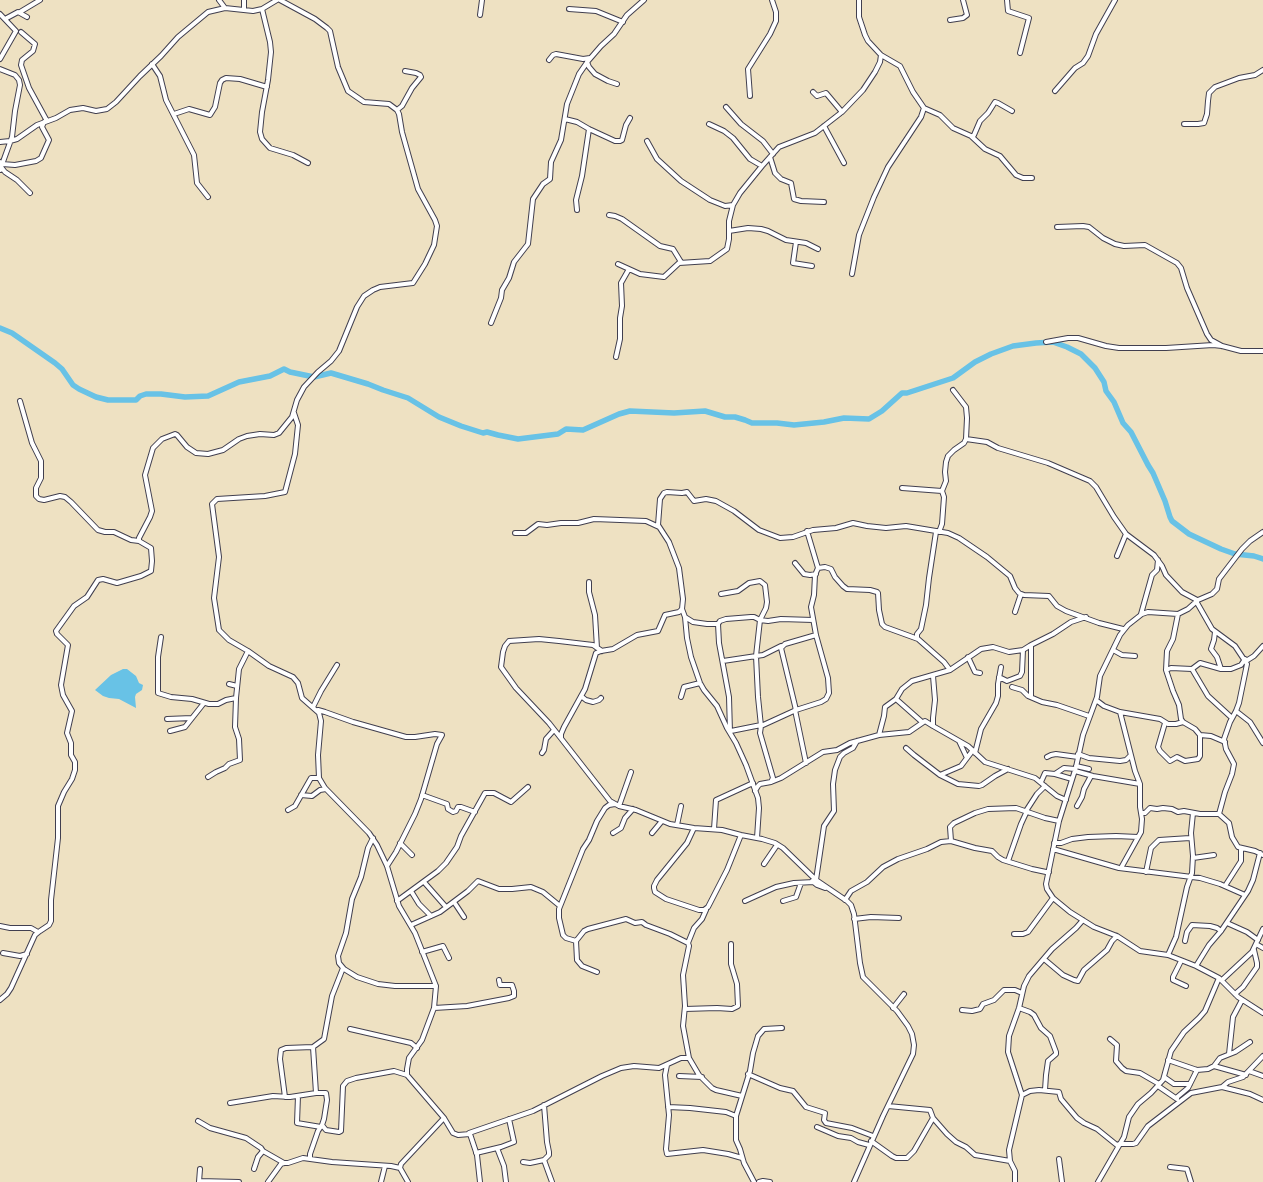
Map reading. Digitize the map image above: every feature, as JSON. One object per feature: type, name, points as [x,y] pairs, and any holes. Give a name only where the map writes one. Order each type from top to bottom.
[{"type":"street","points":[[5,19],[40,0]]},
{"type":"street","points":[[219,0],[225,8]]},
{"type":"street","points":[[244,0],[244,10]]},
{"type":"street","points":[[0,142],[17,139],[37,125],[74,109],[83,108],[96,111],[107,109],[116,102],[178,37],[208,12],[225,8],[253,11],[262,9],[278,0],[327,28],[332,39],[336,61],[344,84],[350,94],[364,102],[389,104],[398,110],[402,132],[418,189],[437,226],[434,245],[425,264],[412,283],[380,287],[364,296],[357,307],[339,351],[304,388],[297,400],[294,413],[290,420],[277,434],[247,436],[239,439],[223,450],[208,454],[196,453],[187,447],[177,435],[172,435],[162,439],[154,448],[146,470],[146,485],[152,511],[140,535],[139,541]]},
{"type":"street","points":[[480,15],[482,0]]},
{"type":"street","points":[[491,323],[501,298],[502,290],[508,281],[514,262],[528,244],[533,199],[543,184],[550,179],[551,162],[561,140],[568,100],[579,74],[589,60],[614,34],[628,15],[644,0]]},
{"type":"street","points":[[750,96],[748,69],[774,27],[776,16],[772,0]]},
{"type":"street","points":[[859,0],[859,17],[868,41],[881,55],[900,66],[913,92],[924,108],[940,115],[953,128],[972,137],[985,149],[1000,156],[1016,175],[1023,178],[1032,178]]},
{"type":"street","points":[[950,20],[963,18],[967,15],[963,0]]},
{"type":"street","points":[[1007,0],[1008,11],[1029,18],[1020,52]]},
{"type":"street","points":[[1055,91],[1075,68],[1086,60],[1096,34],[1114,0]]},
{"type":"street","points":[[262,9],[271,52],[267,87],[260,123],[262,139],[270,148],[293,155],[308,163]]},
{"type":"street","points":[[569,9],[596,11],[623,22]]},
{"type":"street","points":[[20,12],[27,17]]},
{"type":"street","points":[[0,14],[16,31],[2,51],[0,60]]},
{"type":"street","points":[[21,32],[35,44],[33,51],[22,60],[21,65],[29,88],[45,121]]},
{"type":"street","points":[[549,60],[556,54],[589,60]]},
{"type":"street","points":[[618,264],[640,274],[664,277],[681,262],[706,262],[716,258],[729,246],[729,221],[740,193],[762,166],[784,144],[809,136],[842,112],[859,95],[870,81],[878,67],[881,55]]},
{"type":"street","points":[[589,60],[589,67],[595,74],[617,84]]},
{"type":"street","points":[[152,64],[158,73],[165,96],[194,155],[197,183],[208,197]]},
{"type":"street","points":[[0,69],[15,75],[20,82],[20,91],[10,141],[1,166]]},
{"type":"street","points":[[1184,124],[1198,124],[1204,122],[1208,114],[1208,101],[1210,93],[1215,87],[1233,80],[1255,75],[1263,70]]},
{"type":"street","points":[[398,110],[420,78],[420,75],[416,73],[405,71]]},
{"type":"street","points":[[174,114],[189,109],[210,114],[214,107],[220,83],[226,78],[240,79],[267,87]]},
{"type":"street","points":[[813,92],[817,96],[826,93],[842,112]]},
{"type":"street","points":[[972,137],[980,121],[988,113],[995,102],[1012,111]]},
{"type":"street","points":[[726,107],[741,124],[763,141],[771,156],[775,173],[780,179],[791,183],[794,199],[800,201],[824,202]]},
{"type":"street","points":[[852,274],[859,235],[874,197],[888,167],[921,117],[924,108]]},
{"type":"street","points":[[565,119],[577,122],[589,129],[614,140],[620,141],[622,140],[626,125],[630,118]]},
{"type":"street","points":[[1,166],[18,165],[36,161],[41,158],[49,140],[42,127],[45,121]]},
{"type":"street","points":[[709,124],[733,138],[750,159],[762,166]]},
{"type":"street","points":[[824,126],[844,163]]},
{"type":"street","points":[[577,210],[576,200],[582,176],[589,129]]},
{"type":"street","points":[[647,141],[657,159],[681,181],[710,200],[725,206],[734,205]]},
{"type":"street","points":[[1,166],[5,172],[17,180],[30,193]]},
{"type":"street","points":[[609,215],[622,219],[660,246],[672,249],[681,262]]},
{"type":"street","points":[[1057,227],[1089,227],[1103,238],[1115,244],[1124,246],[1145,245],[1177,263],[1181,268],[1187,288],[1207,334],[1211,340],[1222,346]]},
{"type":"street","points":[[729,231],[745,228],[757,228],[768,231],[786,240],[806,243],[818,249]]},
{"type":"street","points":[[796,242],[793,264],[812,266]]},
{"type":"street","points":[[616,357],[620,339],[620,318],[622,306],[621,283],[629,269]]},
{"type":"street","points":[[1046,342],[1068,338],[1078,338],[1119,348],[1166,348],[1213,345],[1241,351],[1263,351]]},
{"type":"street","points":[[917,638],[917,634],[921,629],[926,605],[929,574],[938,532],[943,520],[944,497],[942,491],[946,481],[945,468],[948,456],[964,444],[966,439],[966,407],[954,390]]},
{"type":"street","points":[[0,1000],[7,994],[38,932],[49,925],[51,921],[51,900],[58,838],[58,806],[75,770],[75,762],[71,756],[71,743],[67,733],[72,712],[63,695],[61,685],[68,645],[56,631],[74,606],[87,598],[98,580],[104,579],[117,583],[141,576],[151,571],[152,561],[152,553],[150,548],[139,541],[128,539],[114,532],[98,530],[65,497],[60,496],[44,500],[39,499],[36,496],[36,488],[41,478],[41,461],[32,443],[20,401]]},
{"type":"street","points":[[294,413],[298,425],[294,454],[285,492],[265,496],[217,499],[212,505],[219,557],[214,598],[219,630],[229,640],[248,650],[269,666],[293,677],[298,683],[302,698],[318,710],[358,724],[383,729],[406,736],[415,737],[435,734],[442,735],[437,744],[415,814],[387,866]]},
{"type":"street","points":[[966,439],[987,442],[998,448],[1048,463],[1090,481],[1096,487],[1126,534],[1147,548],[1158,559],[1166,575],[1182,592],[1197,601],[1215,632],[1235,646],[1245,660],[1247,667],[1236,711],[1226,731],[1224,742],[1232,759],[1234,768],[1219,814]]},
{"type":"street","points":[[902,488],[942,491]]},
{"type":"street","points":[[757,838],[759,808],[758,798],[742,756],[717,706],[704,690],[700,682],[688,646],[685,617],[682,609],[683,598],[680,568],[669,542],[659,527],[658,516],[660,499],[664,493],[670,491],[680,493],[687,492],[694,500],[706,499],[716,501],[734,511],[758,530],[780,538],[793,538],[807,531],[836,528],[853,522],[886,528],[906,526],[948,533],[954,535],[987,557],[1010,576],[1017,591],[1022,594],[1049,596],[1061,608],[1099,623],[1123,629]]},
{"type":"street","points":[[515,533],[526,533],[538,524],[547,525],[578,523],[594,519],[646,521],[659,527]]},
{"type":"street","points":[[730,732],[761,725],[795,710],[821,702],[826,699],[829,693],[828,678],[816,634],[811,607],[818,568],[807,531]]},
{"type":"street","points":[[1262,1010],[1242,1000],[1220,979],[1196,966],[1168,955],[1140,951],[1117,936],[1094,927],[1070,912],[1053,898],[1047,890],[1046,884],[1059,821],[1075,769],[1082,738],[1096,700],[1100,676],[1123,629],[1141,614],[1148,612],[1178,614],[1215,591],[1220,579],[1240,552],[1250,541],[1263,532]]},
{"type":"street","points":[[1117,556],[1126,534]]},
{"type":"street","points":[[1141,614],[1152,575],[1157,570],[1158,559]]},
{"type":"street","points":[[795,563],[804,574],[816,574]]},
{"type":"street","points":[[818,568],[826,567],[831,569],[835,577],[847,589],[870,590],[877,592],[879,597],[882,624],[885,627],[917,638],[944,662],[950,670]]},
{"type":"street","points":[[721,594],[738,591],[756,581],[763,582],[765,585],[767,602],[760,620],[756,656],[761,725],[760,733],[773,776],[771,782]]},
{"type":"street","points":[[589,582],[589,592],[596,615],[597,648]]},
{"type":"street","points":[[1015,612],[1022,594]]},
{"type":"street","points":[[561,738],[562,731],[581,696],[592,670],[596,653],[613,649],[636,635],[658,631],[665,615],[679,612],[682,609]]},
{"type":"street","points":[[1165,723],[1158,748],[1170,761],[1177,757],[1185,761],[1198,759],[1200,756],[1200,735],[1195,729],[1183,722],[1180,715],[1179,705],[1166,670],[1167,651],[1173,638],[1178,614]]},
{"type":"street","points":[[685,617],[692,622],[718,624],[720,621],[726,619],[754,617],[760,620],[768,621],[781,619],[813,620]]},
{"type":"street","points":[[879,734],[886,707],[896,699],[902,689],[912,681],[950,670],[978,651],[989,648],[997,648],[1009,652],[1023,650],[1053,634],[1071,622],[1086,617]]},
{"type":"street","points":[[718,624],[719,643],[729,697],[730,732]]},
{"type":"street","points":[[1215,632],[1211,649],[1217,657],[1221,669]]},
{"type":"street","points":[[723,661],[763,655],[797,639],[816,634]]},
{"type":"street","points":[[161,637],[158,657],[158,693],[171,697],[218,704],[226,700],[236,698]]},
{"type":"street","points":[[602,651],[588,644],[539,639],[509,641],[505,646],[501,663],[502,669],[516,688],[561,738],[607,798],[617,805],[633,809],[662,821],[677,825],[714,829],[757,838],[777,845],[815,881],[851,905],[863,977],[893,1008],[908,1026],[914,1038],[913,1054],[873,1136],[854,1182]]},
{"type":"street","points":[[1031,645],[1031,697]]},
{"type":"street","points":[[781,646],[781,652],[806,763]]},
{"type":"street","points":[[1166,670],[1171,668],[1192,669],[1200,663],[1226,670],[1235,668],[1241,665],[1245,660],[1254,656],[1263,646]]},
{"type":"street","points":[[208,777],[225,768],[229,764],[240,760],[239,739],[235,727],[236,698],[239,669],[248,650]]},
{"type":"street","points":[[999,678],[1008,681],[1020,676],[1022,671],[1023,650]]},
{"type":"street","points":[[1112,650],[1122,655],[1135,656]]},
{"type":"street","points":[[968,657],[974,670],[980,673]]},
{"type":"street","points":[[313,706],[322,688],[337,665]]},
{"type":"street","points":[[940,775],[961,766],[974,752],[981,729],[996,703],[1001,668]]},
{"type":"street","points":[[1192,669],[1208,696],[1232,718]]},
{"type":"street","points":[[933,676],[935,700],[933,718],[934,726]]},
{"type":"street","points":[[681,697],[684,687],[700,682]]},
{"type":"street","points":[[229,684],[237,686]]},
{"type":"street","points":[[1012,687],[1022,690],[1026,695],[1042,702],[1057,705],[1089,716]]},
{"type":"street","points":[[581,696],[592,702],[601,698]]},
{"type":"street","points":[[896,699],[922,722]]},
{"type":"street","points":[[1096,700],[1104,706],[1120,712],[1160,719],[1165,723],[1171,724],[1183,722]]},
{"type":"street","points":[[170,731],[185,728],[204,703]]},
{"type":"street","points":[[318,710],[321,721],[318,755],[318,778],[326,789],[373,838],[387,866],[397,901],[411,925],[436,986],[434,1008],[422,1040],[409,1058],[407,1075]]},
{"type":"street","points":[[1236,711],[1250,722],[1263,743]]},
{"type":"street","points":[[1120,712],[1130,756],[1140,784],[1140,807],[1142,813],[1141,829],[1138,837],[1121,868]]},
{"type":"street","points":[[167,719],[192,718]]},
{"type":"street","points":[[755,791],[760,784],[781,778],[821,753],[837,750],[857,741],[879,734],[907,733],[922,722],[933,718]]},
{"type":"street","points":[[927,721],[959,741],[985,762],[1028,775],[1040,782],[1057,796],[1066,800]]},
{"type":"street","points":[[542,752],[544,750],[546,739],[554,730]]},
{"type":"street","points":[[1200,735],[1211,736],[1224,742]]},
{"type":"street","points":[[815,881],[824,826],[834,811],[833,784],[835,770],[840,757],[853,748],[857,741]]},
{"type":"street","points":[[959,741],[967,758]]},
{"type":"street","points":[[906,748],[940,775],[958,784],[979,786],[1008,769]]},
{"type":"street","points":[[1047,757],[1051,754],[1056,754],[1120,761],[1126,760],[1130,756]]},
{"type":"street","points":[[1055,774],[1063,768],[1089,769]]},
{"type":"street","points":[[1075,769],[1091,776],[1140,784]]},
{"type":"street","points":[[617,805],[631,772]]},
{"type":"street","points":[[1040,782],[1045,773],[1072,779]]},
{"type":"street","points":[[1077,806],[1091,776]]},
{"type":"street","points":[[288,810],[295,806],[311,778],[318,778]]},
{"type":"street","points":[[714,829],[716,800],[752,783]]},
{"type":"street","points":[[1008,861],[1026,811],[1037,794],[1045,786]]},
{"type":"street","points":[[397,901],[440,870],[452,855],[486,792],[494,792],[511,802],[528,787]]},
{"type":"street","points":[[301,795],[312,796],[320,790],[326,789]]},
{"type":"street","points":[[422,795],[447,804],[448,809],[453,812],[456,811],[458,807],[475,812]]},
{"type":"street","points":[[576,941],[564,936],[562,933],[559,917],[560,906],[581,853],[589,840],[597,821],[606,807],[617,805]]},
{"type":"street","points":[[677,825],[681,806]]},
{"type":"street","points":[[951,842],[951,826],[975,813],[988,809],[1021,808],[1026,811],[1059,821]]},
{"type":"street","points":[[1142,813],[1145,813],[1150,808],[1163,808],[1172,809],[1178,812],[1184,811],[1193,813],[1219,814],[1228,822],[1234,843],[1238,847],[1262,854],[1248,891],[1221,931],[1209,945],[1196,966]]},
{"type":"street","points":[[613,834],[621,828],[625,818],[633,809]]},
{"type":"street","points":[[1168,955],[1176,938],[1186,891],[1191,876],[1193,858],[1190,838],[1193,813]]},
{"type":"street","points":[[652,833],[662,821]]},
{"type":"street","points":[[694,828],[687,843],[657,880],[654,888],[657,894],[671,902],[696,910],[706,910]]},
{"type":"street","points":[[741,835],[728,870],[701,920],[694,928],[688,943],[689,946],[683,975],[685,1009],[683,1026],[689,1058],[702,1078],[716,1090],[742,1096]]},
{"type":"street","points":[[1054,843],[1061,843],[1072,839],[1116,836],[1138,837]]},
{"type":"street","points":[[373,838],[368,848],[361,877],[352,899],[346,933],[338,960],[343,968],[361,979],[378,984],[395,986],[436,986]]},
{"type":"street","points":[[1146,872],[1151,848],[1160,840],[1190,838]]},
{"type":"street","points":[[845,900],[851,891],[868,882],[877,872],[898,859],[927,849],[939,842],[951,842],[992,851],[998,857],[1008,861],[1032,869],[1049,872]]},
{"type":"street","points":[[400,843],[412,855]]},
{"type":"street","points":[[764,864],[777,845]]},
{"type":"street","points":[[1225,886],[1241,861],[1241,848]]},
{"type":"street","points":[[1053,849],[1121,868],[1191,876],[1204,879],[1225,886],[1244,895]]},
{"type":"street","points":[[1193,858],[1214,854]]},
{"type":"street","points":[[411,925],[432,916],[454,902],[468,892],[478,881],[499,889],[531,887],[543,892],[560,906]]},
{"type":"street","points":[[745,901],[776,887],[815,881]]},
{"type":"street","points":[[424,882],[446,907]]},
{"type":"street","points":[[783,901],[796,896],[802,883]]},
{"type":"street","points":[[411,891],[419,904],[432,916]]},
{"type":"street","points":[[1014,934],[1023,934],[1028,932],[1053,898]]},
{"type":"street","points":[[454,902],[464,918]]},
{"type":"street","points":[[854,919],[870,917],[899,918]]},
{"type":"street","points":[[597,972],[583,967],[578,962],[576,941],[586,930],[624,919],[635,923],[642,922],[688,943]]},
{"type":"street","points":[[1015,1182],[1015,1171],[1010,1161],[1009,1150],[1022,1095],[1007,1049],[1009,1034],[1019,1008],[1026,981],[1052,949],[1083,920]]},
{"type":"street","points":[[1227,922],[1248,932],[1263,948]]},
{"type":"street","points":[[1185,941],[1187,932],[1192,925],[1210,926],[1221,931]]},
{"type":"street","points":[[0,926],[10,928],[31,928],[38,932]]},
{"type":"street","points":[[1098,1182],[1124,1137],[1128,1121],[1138,1104],[1159,1085],[1164,1077],[1171,1051],[1179,1038],[1205,1012],[1220,979],[1254,950],[1263,929]]},
{"type":"street","points":[[1044,958],[1063,975],[1078,981],[1084,970],[1107,950],[1117,936]]},
{"type":"street","points":[[685,1009],[732,1009],[738,1006],[737,984],[731,964],[731,944]]},
{"type":"street","points":[[422,952],[443,946],[449,958]]},
{"type":"street","points":[[1235,994],[1243,988],[1257,967],[1254,950]]},
{"type":"street","points":[[2,953],[20,956],[27,954]]},
{"type":"street","points":[[1181,961],[1173,980],[1186,986]]},
{"type":"street","points":[[285,1097],[280,1060],[281,1050],[286,1048],[313,1047],[324,1039],[332,996],[343,968]]},
{"type":"street","points":[[434,1008],[467,1006],[514,996],[512,985],[500,985],[498,980]]},
{"type":"street","points":[[962,1010],[972,1011],[980,1009],[983,1004],[994,1000],[1004,990],[1015,990],[1022,993]]},
{"type":"street","points":[[893,1008],[904,994]]},
{"type":"street","points":[[1229,1054],[1233,1018],[1242,1000]]},
{"type":"street","points":[[1019,1008],[1034,1015],[1039,1025],[1050,1036],[1056,1052],[1056,1054],[1048,1061],[1045,1090]]},
{"type":"street","points":[[754,1182],[742,1158],[736,1140],[736,1116],[756,1040],[759,1034],[764,1029],[782,1028]]},
{"type":"street","points":[[350,1029],[411,1044],[417,1048]]},
{"type":"street","points":[[1110,1038],[1117,1045],[1116,1061],[1122,1068],[1126,1071],[1140,1073],[1159,1085],[1178,1100]]},
{"type":"street","points":[[1168,1060],[1198,1070],[1208,1069],[1214,1066],[1220,1058],[1235,1052],[1250,1042]]},
{"type":"street","points":[[313,1047],[316,1093]]},
{"type":"street","points":[[1222,1087],[1228,1082],[1240,1079],[1246,1075],[1263,1056]]},
{"type":"street","points":[[298,1096],[297,1122],[321,1126],[326,1130],[338,1132],[341,1131],[343,1086],[347,1081],[394,1071],[407,1075],[444,1118],[455,1135],[469,1133],[525,1114],[620,1068],[634,1066],[656,1068],[681,1058],[689,1058]]},
{"type":"street","points":[[666,1065],[665,1075],[668,1107],[667,1154],[703,1150],[742,1158]]},
{"type":"street","points":[[1214,1066],[1246,1075]]},
{"type":"street","points":[[1022,1095],[1033,1091],[1045,1090],[1059,1092],[1061,1099],[1077,1118],[1084,1123],[1097,1129],[1119,1145],[1133,1144],[1136,1143],[1148,1126],[1159,1119],[1178,1100],[1198,1070]]},
{"type":"street","points":[[1249,1071],[1263,1076]]},
{"type":"street","points":[[748,1074],[780,1088],[793,1091],[806,1107],[825,1113],[824,1120],[826,1123],[848,1127],[873,1136]]},
{"type":"street","points":[[679,1076],[702,1078]]},
{"type":"street","points":[[1164,1077],[1174,1084],[1190,1084]]},
{"type":"street","points":[[1178,1100],[1191,1093],[1222,1087],[1250,1094],[1263,1100]]},
{"type":"street","points":[[230,1103],[273,1096],[285,1097],[325,1093],[327,1096],[321,1126],[310,1154],[310,1159]]},
{"type":"street","points":[[523,1162],[530,1163],[544,1160],[549,1155],[544,1105]]},
{"type":"street","points":[[888,1106],[928,1109],[931,1112],[932,1118],[956,1142],[966,1147],[975,1155],[1010,1161]]},
{"type":"street","points":[[668,1107],[726,1112],[736,1116]]},
{"type":"street","points":[[400,1168],[404,1161],[428,1137],[444,1118]]},
{"type":"street","points":[[817,1127],[838,1136],[851,1138],[858,1142],[870,1143],[896,1158],[907,1158],[914,1151],[932,1118]]},
{"type":"street","points":[[476,1153],[498,1148],[514,1142],[509,1119]]},
{"type":"street","points":[[198,1121],[210,1128],[246,1138],[263,1151],[288,1164],[303,1158],[400,1168]]},
{"type":"street","points":[[469,1133],[475,1145],[480,1182]]},
{"type":"street","points":[[498,1148],[504,1166],[506,1182]]},
{"type":"street","points":[[254,1169],[258,1157],[263,1151]]},
{"type":"street","points":[[1059,1159],[1062,1182]]},
{"type":"street","points":[[544,1160],[552,1182]]},
{"type":"street","points":[[268,1182],[278,1166],[284,1163]]},
{"type":"street","points":[[381,1182],[385,1166]]},
{"type":"street","points":[[1170,1167],[1187,1169],[1190,1182]]},
{"type":"street","points":[[400,1168],[408,1182]]},
{"type":"street","points":[[200,1169],[199,1181],[239,1182]]},
{"type":"street","points":[[759,1182],[770,1182]]},
{"type":"water","points":[[123,669],[127,669],[136,676],[139,683],[143,685],[142,690],[136,694],[135,697],[136,708],[119,699],[103,696],[95,690],[111,675]]},
{"type":"waterway","points":[[0,328],[12,333],[55,363],[62,369],[73,385],[96,397],[108,400],[136,400],[140,396],[146,394],[185,397],[208,396],[239,382],[270,376],[284,369],[290,372],[314,377],[331,373],[408,398],[439,417],[461,426],[483,433],[487,432],[518,439],[558,434],[566,429],[583,430],[619,414],[630,411],[674,413],[705,411],[725,417],[735,417],[752,423],[794,425],[844,418],[869,419],[882,411],[902,393],[907,393],[953,378],[975,362],[991,354],[1013,346],[1053,342],[1081,354],[1095,368],[1104,382],[1106,391],[1114,402],[1123,423],[1131,432],[1153,473],[1172,521],[1189,534],[1221,549],[1235,554],[1254,556],[1263,559]]}]
